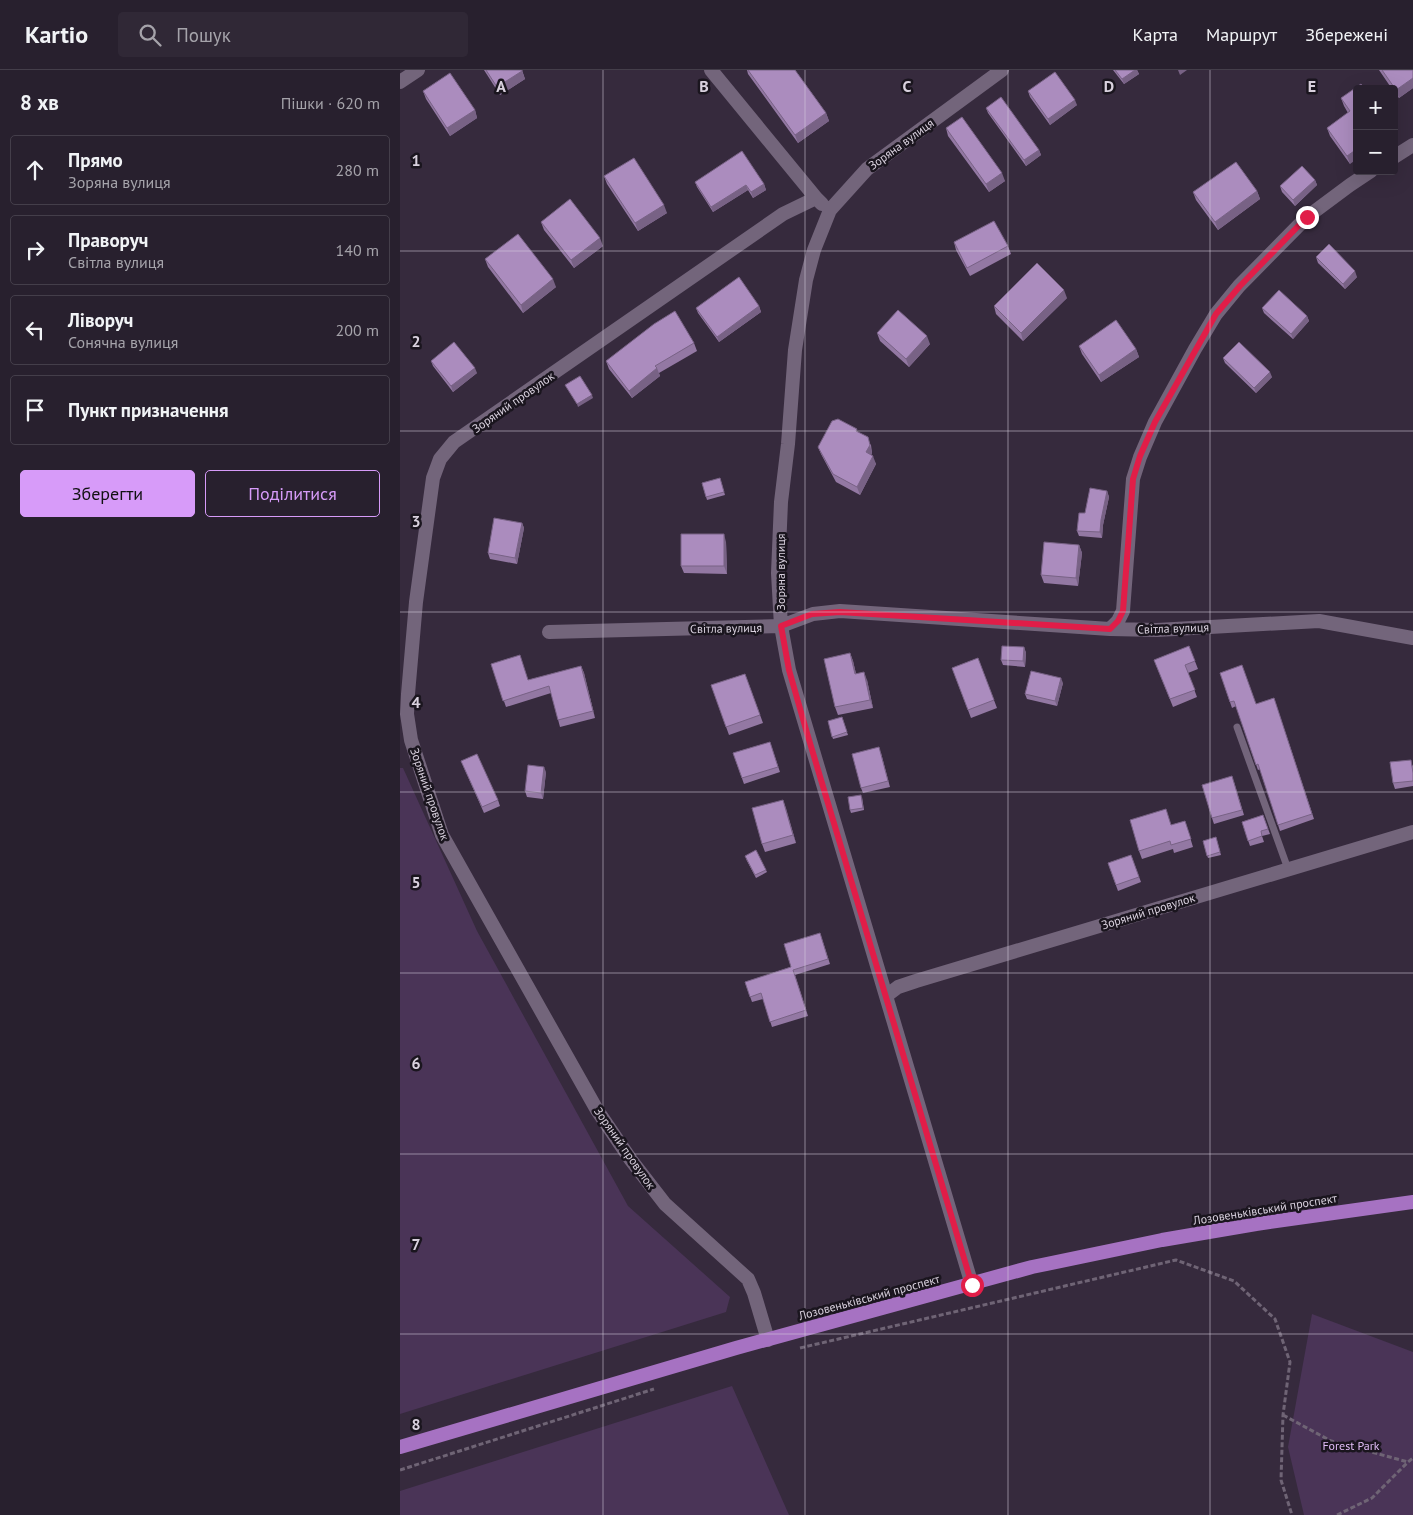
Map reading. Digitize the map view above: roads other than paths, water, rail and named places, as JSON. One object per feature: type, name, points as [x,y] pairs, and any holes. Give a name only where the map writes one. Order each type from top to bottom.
[{"type":"highway","name":"Лозовеньківський проспект","points":[[400,1447],[768,1340],[1032,1267],[1162,1240],[1256,1224],[1413,1202]]},
{"type":"street","points":[[400,82],[418,70]]},
{"type":"street","points":[[711,70],[816,198],[830,210]]},
{"type":"street","name":"Зоряна вулиця","points":[[972,1285],[789,670],[781,626],[778,573],[781,502],[788,444],[795,350],[806,280],[814,250],[830,210],[867,169],[1002,70]]},
{"type":"street","points":[[1398,154],[1413,145]]},
{"type":"street","points":[[1110,629],[1118,621],[1123,611],[1133,479],[1140,456],[1155,422],[1195,349],[1216,314],[1307,217],[1365,175]]},
{"type":"street","name":"Зоряний провулок","points":[[768,1340],[748,1279],[665,1204],[631,1160],[597,1110],[442,835],[412,740],[408,714],[408,694],[424,532],[433,478],[440,459],[454,442],[783,214],[816,198]]},
{"type":"street","name":"Світла вулиця","points":[[549,632],[781,626],[812,614],[840,612],[1110,629],[1156,630],[1319,621],[1413,638]]},
{"type":"street","name":"Зоряний провулок","points":[[886,996],[898,987],[916,981],[1413,832]]},
{"type":"lane","points":[[1237,727],[1288,869]]},
{"type":"park label","name":"Forest Park","points":[[1351,1445]]}]
